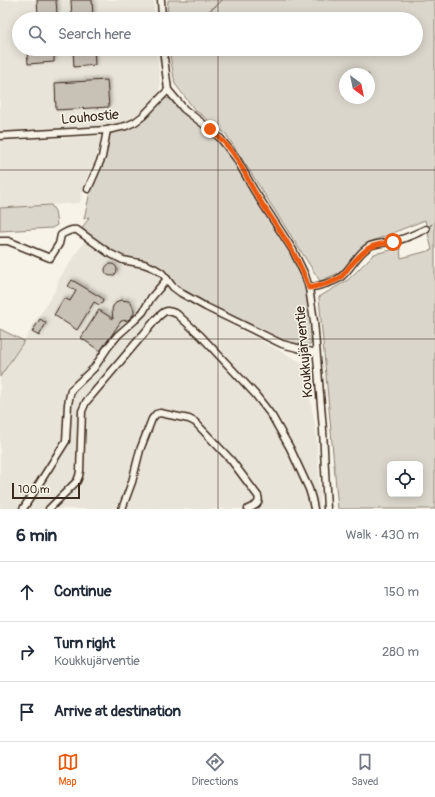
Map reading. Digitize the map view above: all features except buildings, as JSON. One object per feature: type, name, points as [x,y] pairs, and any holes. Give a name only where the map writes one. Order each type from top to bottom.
[{"type":"street","points":[[161,0],[162,12]]},
{"type":"street","points":[[163,56],[168,90]]},
{"type":"street","name":"Louhostie","points":[[0,136],[107,130],[126,126],[143,116],[168,90]]},
{"type":"street","name":"Koukkujärventie","points":[[168,90],[184,109],[221,139],[236,158],[254,190],[293,250],[305,275],[309,288],[314,321],[323,430],[327,509]]},
{"type":"street","points":[[88,189],[102,157],[107,130]]},
{"type":"street","points":[[0,241],[8,241],[50,258],[59,244],[61,235],[66,231],[78,228],[109,253],[123,260],[144,264],[154,268],[162,273],[173,287],[181,293],[213,310],[282,344],[316,353]]},
{"type":"street","points":[[309,288],[333,282],[341,276],[369,247],[376,244],[393,242],[426,229]]},
{"type":"street","points":[[23,509],[66,441],[68,404],[71,390],[94,368],[118,335],[143,312],[151,298],[167,279]]},
{"type":"street","points":[[49,509],[77,481],[79,476],[82,411],[86,402],[158,317],[167,311],[177,314],[201,336],[256,394],[272,416],[290,448],[309,489],[314,509]]},
{"type":"street","points":[[122,509],[132,482],[140,450],[152,419],[156,414],[160,413],[189,419],[195,422],[231,460],[260,500],[248,509]]},
{"type":"path","points":[[426,229],[435,221]]},
{"type":"shaded area","points":[[0,0],[154,0],[155,12],[12,12],[12,56],[158,56],[160,86],[158,94],[139,116],[122,124],[0,133]]},
{"type":"shaded area","points":[[168,0],[435,0],[435,509],[338,509],[319,297],[348,280],[374,254],[400,248],[401,258],[432,250],[425,220],[370,242],[341,272],[320,281],[226,134],[195,110],[175,84],[170,56],[423,56],[423,12],[167,12]]},
{"type":"shaded area","points":[[165,98],[170,99],[185,115],[207,129],[219,141],[233,159],[251,193],[288,250],[303,280],[306,291],[311,317],[312,336],[311,343],[308,345],[281,340],[259,332],[181,291],[166,275],[109,251],[83,232],[83,226],[89,217],[84,219],[92,183],[110,134],[114,131],[126,129]]},
{"type":"shaded area","points":[[101,136],[96,158],[85,181],[80,203],[0,208],[0,141]]},
{"type":"shaded area","points":[[51,205],[55,211],[57,225],[52,228],[0,231],[0,208]]},
{"type":"shaded area","points":[[86,239],[110,257],[135,266],[142,266],[154,270],[205,309],[302,364],[305,371],[316,430],[320,509],[0,509],[0,377],[56,289],[59,279]]},
{"type":"shaded area","points":[[0,329],[24,341],[0,377]]},
{"type":"waterway","points":[[209,12],[222,0]]},
{"type":"route","points":[[210,129],[221,139],[236,158],[271,218],[293,250],[305,275],[309,288],[333,282],[341,276],[369,247],[376,244],[393,242]]}]
